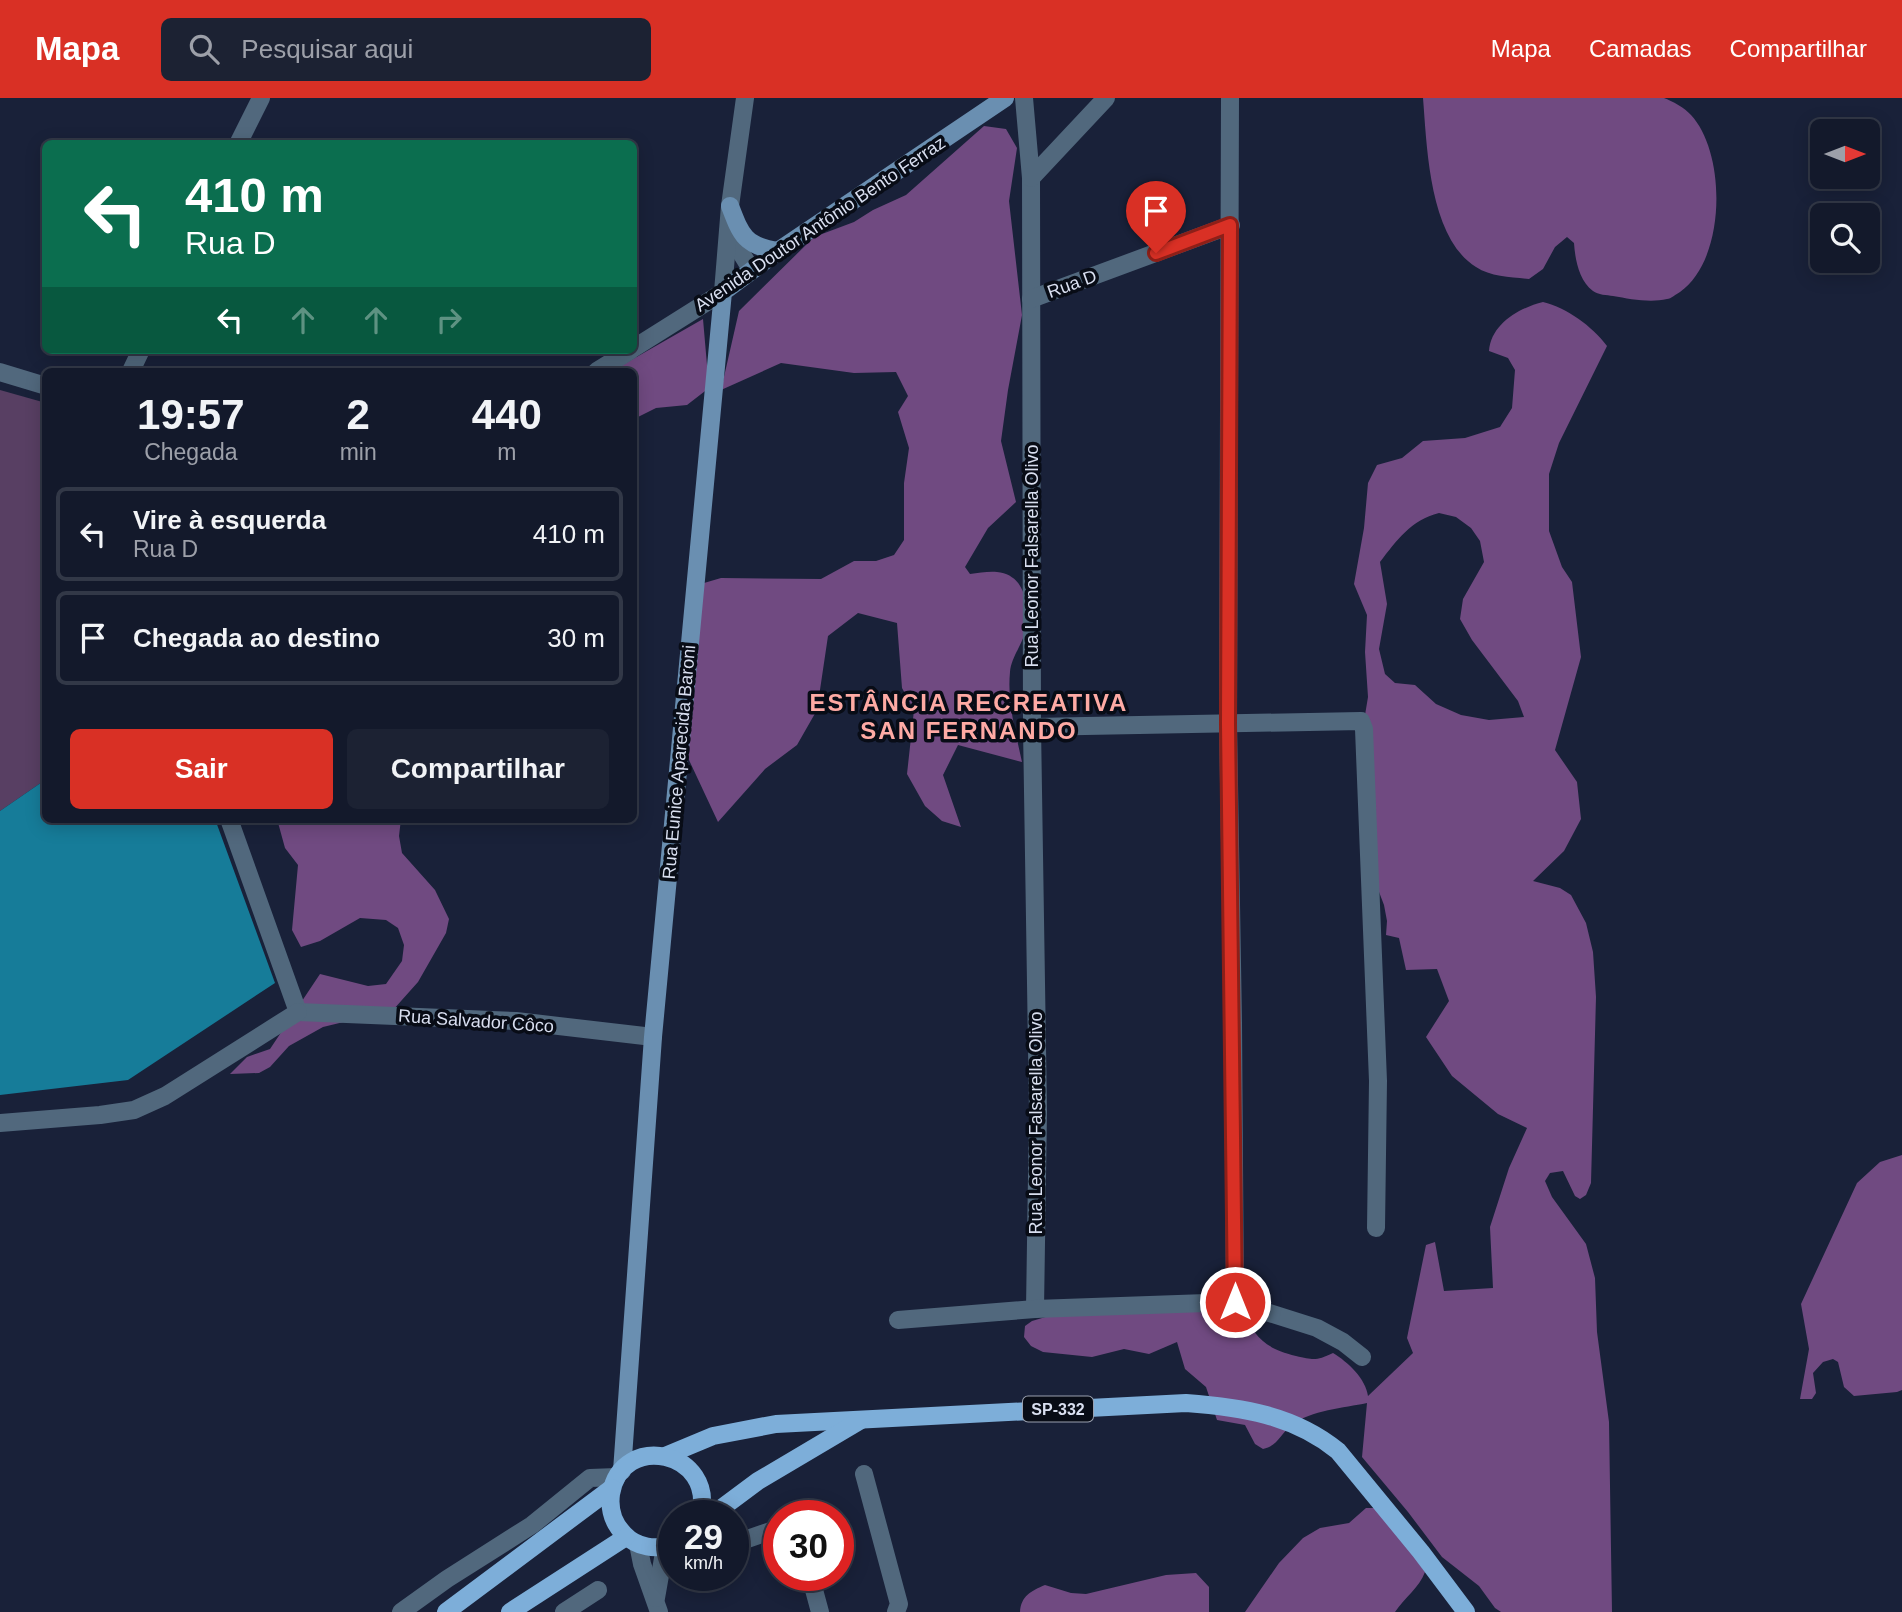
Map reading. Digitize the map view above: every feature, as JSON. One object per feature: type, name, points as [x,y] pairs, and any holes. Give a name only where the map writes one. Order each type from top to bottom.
[{"type":"main road","name":"Avenida Doutor Antônio Bento Ferraz","points":[[723,292],[778,250],[1005,98]]},
{"type":"main road","points":[[730,206],[741,234],[748,241],[761,248],[778,250]]},
{"type":"main road","name":"Rua Eunice Aparecida Baroni","points":[[617,1479],[653,1037],[723,292]]},
{"type":"main road","name":"SP-332","points":[[664,1456],[713,1436],[787,1423],[1186,1404],[1230,1406],[1276,1416],[1324,1440],[1338,1451],[1421,1552],[1466,1612]]},
{"type":"main road","name":"SP-332","points":[[732,1500],[758,1481],[864,1419]]},
{"type":"main road","points":[[623,1427],[641,1458]]},
{"type":"main road","points":[[446,1612],[641,1458],[664,1456],[679,1461],[691,1470],[699,1483],[703,1500]]},
{"type":"main road","points":[[617,1479],[610,1501],[617,1527],[632,1541],[658,1547]]},
{"type":"main road","points":[[510,1612],[632,1541]]},
{"type":"street","points":[[240,140],[261,98]]},
{"type":"street","name":"Rua Eunice Aparecida Baroni","points":[[723,292],[730,206],[745,98]]},
{"type":"street","name":"Rua Leonor Falsarella Olivo","points":[[1024,98],[1031,178],[1032,727],[1038,1111],[1035,1309]]},
{"type":"street","points":[[1031,178],[1106,98]]},
{"type":"street","points":[[1230,98],[1228,724],[1235,1302]]},
{"type":"street","name":"Rua D","points":[[1031,299],[1230,225]]},
{"type":"street","points":[[728,233],[751,269]]},
{"type":"street","name":"Avenida Doutor Antônio Bento Ferraz","points":[[637,346],[723,292]]},
{"type":"street","name":"Avenida Doutor Antônio Bento Ferraz","points":[[602,368],[624,354]]},
{"type":"street","points":[[0,372],[42,385]]},
{"type":"street","points":[[1032,727],[1361,721],[1364,729],[1378,1081],[1376,1228]]},
{"type":"street","points":[[0,1123],[134,1110],[164,1096],[299,1012],[230,823]]},
{"type":"street","name":"Rua Salvador Côco","points":[[299,1012],[516,1021],[653,1037]]},
{"type":"street","points":[[898,1320],[1035,1309],[1235,1302],[1317,1328],[1343,1342],[1362,1357]]},
{"type":"street","points":[[864,1474],[899,1604],[896,1612]]},
{"type":"street","points":[[401,1612],[532,1525],[590,1478],[617,1479]]},
{"type":"street","points":[[632,1541],[657,1605]]},
{"type":"street","points":[[564,1612],[598,1590]]},
{"type":"street","points":[[814,1591],[820,1612]]},
{"type":"shaded area","points":[[1423,98],[1664,98],[1682,107],[1703,132],[1711,155],[1715,180],[1713,232],[1706,256],[1695,277],[1680,292],[1660,300],[1640,300],[1597,293],[1584,282],[1574,243],[1567,237],[1555,247],[1543,269],[1529,279],[1495,275],[1476,267],[1460,253],[1448,235],[1440,214],[1429,165]]},
{"type":"shaded area","points":[[984,126],[1006,129],[1017,148],[1009,201],[1022,315],[1001,441],[1016,502],[988,528],[965,567],[970,574],[1007,574],[1015,579],[1024,594],[1027,613],[1025,632],[1012,662],[1009,683],[1022,762],[958,745],[943,775],[961,827],[942,821],[925,806],[907,774],[914,710],[902,688],[897,623],[858,613],[828,636],[817,710],[797,745],[765,769],[718,822],[689,760],[683,724],[704,583],[721,578],[821,579],[854,561],[876,561],[894,555],[904,540],[904,483],[909,448],[898,412],[908,396],[896,372],[854,373],[781,363],[721,390],[739,311],[814,237],[854,222],[906,195]]},
{"type":"shaded area","points":[[1543,302],[1570,313],[1607,346],[1559,443],[1549,474],[1549,531],[1562,567],[1572,582],[1581,657],[1555,750],[1577,782],[1581,819],[1564,851],[1533,881],[1560,888],[1571,895],[1586,923],[1593,952],[1596,997],[1591,1183],[1586,1195],[1580,1199],[1575,1196],[1563,1171],[1550,1173],[1545,1181],[1552,1197],[1586,1244],[1595,1278],[1597,1332],[1609,1422],[1612,1612],[1501,1612],[1495,1608],[1479,1586],[1442,1557],[1362,1457],[1367,1403],[1308,1416],[1292,1425],[1276,1442],[1263,1449],[1255,1444],[1245,1425],[1217,1420],[1206,1387],[1185,1369],[1177,1342],[1149,1354],[1124,1349],[1092,1357],[1043,1352],[1031,1346],[1024,1337],[1025,1326],[1032,1321],[1086,1305],[1238,1309],[1261,1340],[1275,1349],[1311,1359],[1319,1359],[1333,1353],[1339,1357],[1360,1377],[1368,1396],[1413,1353],[1407,1338],[1426,1245],[1435,1242],[1444,1291],[1493,1288],[1490,1227],[1509,1168],[1527,1128],[1498,1114],[1452,1076],[1426,1037],[1449,1001],[1437,969],[1406,970],[1399,938],[1386,935],[1384,905],[1360,842],[1360,745],[1368,697],[1365,652],[1367,615],[1354,584],[1364,528],[1368,483],[1377,465],[1402,458],[1423,441],[1465,438],[1500,427],[1512,408],[1515,370],[1508,358],[1489,351],[1491,341],[1508,319]],"holes":[[[1439,513],[1456,517],[1471,528],[1480,541],[1484,562],[1463,599],[1460,619],[1472,640],[1518,701],[1524,717],[1489,720],[1461,715],[1436,704],[1415,685],[1395,683],[1385,674],[1379,649],[1387,604],[1380,562],[1399,539],[1420,521]]]},
{"type":"shaded area","points":[[703,319],[709,388],[687,405],[656,408],[637,418],[637,368],[617,368]]},
{"type":"shaded area","points":[[0,390],[42,402],[42,782],[0,811]]},
{"type":"shaded area","points":[[278,823],[401,823],[399,836],[402,853],[435,890],[449,919],[446,933],[418,982],[393,1010],[323,1027],[289,1046],[270,1067],[259,1073],[230,1074],[247,1057],[270,1049],[320,974],[368,986],[386,984],[402,961],[404,945],[398,928],[386,920],[360,918],[320,941],[301,947],[292,930],[298,865],[285,848]]},
{"type":"shaded area","points":[[1902,1155],[1902,1390],[1854,1396],[1844,1387],[1838,1362],[1833,1359],[1823,1362],[1813,1373],[1816,1393],[1812,1399],[1800,1399],[1809,1349],[1801,1304],[1857,1183],[1880,1162]]},
{"type":"shaded area","points":[[1366,1508],[1380,1508],[1425,1572],[1395,1612],[1245,1612],[1279,1563],[1303,1538],[1320,1528],[1349,1523]]},
{"type":"shaded area","points":[[1196,1573],[1209,1587],[1209,1612],[1020,1612],[1022,1602],[1028,1595],[1045,1585],[1071,1593],[1086,1594],[1166,1575]]},
{"type":"water","points":[[42,782],[42,823],[216,823],[275,983],[128,1080],[0,1095],[0,811]]},
{"type":"district","name":"ESTÂNCIA RECREATIVA SAN FERNANDO","points":[[969,717]]},
{"type":"route","points":[[1156,253],[1230,225],[1228,724],[1235,1302]]}]
